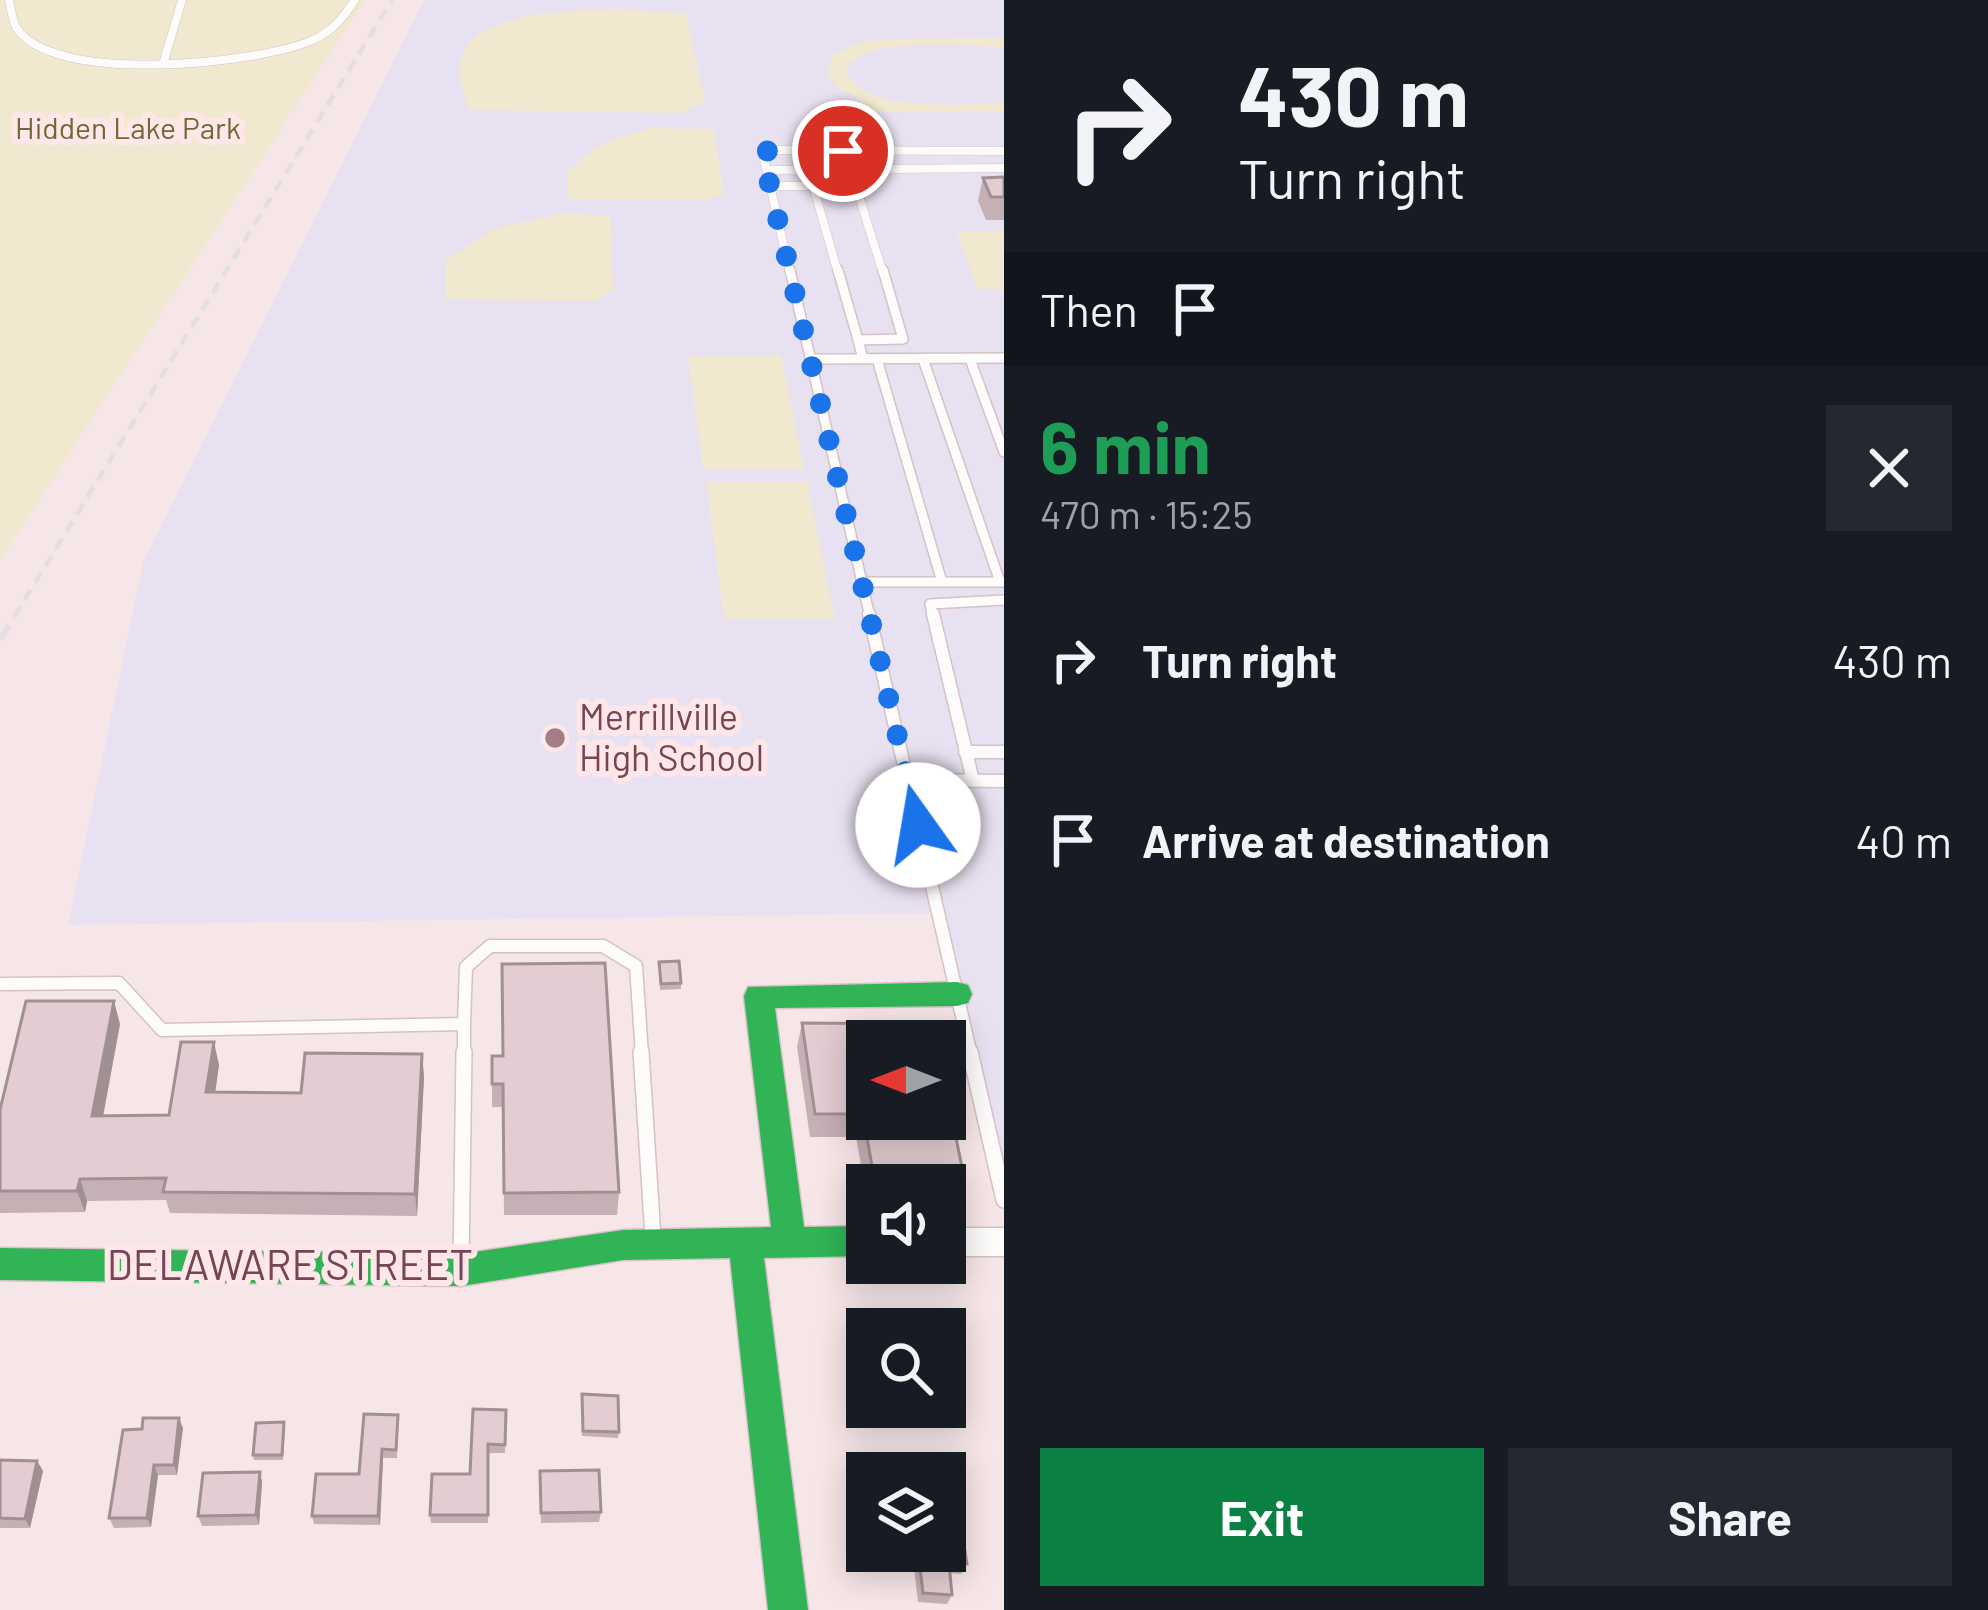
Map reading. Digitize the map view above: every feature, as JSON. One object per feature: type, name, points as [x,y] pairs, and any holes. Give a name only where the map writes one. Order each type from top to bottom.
[{"type":"street","points":[[789,1241],[759,996],[957,994]]},
{"type":"street","points":[[745,1241],[788,1610]]},
{"type":"street","name":"DELAWARE STREET","points":[[0,1264],[461,1270],[654,1244],[846,1241]]},
{"type":"street","points":[[966,1242],[1004,1242]]},
{"type":"lane","points":[[9,0],[8,18],[14,32],[30,43],[85,60],[163,64],[255,57],[310,42],[340,22],[356,0]]},
{"type":"lane","points":[[163,64],[182,0]]},
{"type":"lane","points":[[1004,151],[762,151],[1004,1200]]},
{"type":"lane","points":[[768,170],[1004,168]]},
{"type":"lane","points":[[772,186],[846,186],[858,193],[903,334],[902,339],[858,340]]},
{"type":"lane","points":[[818,186],[814,189],[863,359]]},
{"type":"lane","points":[[970,358],[1004,452]]},
{"type":"lane","points":[[811,359],[1004,358]]},
{"type":"lane","points":[[877,359],[942,582]]},
{"type":"lane","points":[[862,582],[1002,582],[923,359]]},
{"type":"lane","points":[[923,582],[973,781]]},
{"type":"lane","points":[[930,604],[935,600],[1004,600]]},
{"type":"lane","points":[[965,752],[1004,752]]},
{"type":"lane","points":[[908,780],[1004,781]]},
{"type":"lane","points":[[461,1270],[466,967],[490,946],[603,946],[636,966],[654,1244]]},
{"type":"lane","points":[[0,984],[119,983],[162,1030],[464,1024]]},
{"type":"shaded area","name":"Merrillville High School","points":[[424,0],[1004,0],[1004,1204],[966,1020],[962,1020],[938,913],[68,925],[143,563]]},
{"type":"green space","name":"Hidden Lake Park","points":[[0,0],[365,0],[0,560]]},
{"type":"green space","points":[[616,9],[686,13],[705,102],[681,113],[468,110],[460,72],[464,51],[477,36],[522,18]]},
{"type":"green space","points":[[1004,38],[1004,47],[943,45],[873,51],[846,70],[856,84],[893,100],[1004,103],[1004,112],[844,112],[841,104],[864,102],[837,87],[827,75],[832,56],[858,43]]},
{"type":"green space","points":[[651,128],[714,129],[724,194],[709,199],[567,199],[567,171],[602,143]]},
{"type":"green space","points":[[560,214],[610,215],[613,289],[597,301],[446,300],[446,260],[494,229]]},
{"type":"green space","points":[[957,232],[1004,232],[1004,289],[977,289]]},
{"type":"green space","points":[[688,355],[781,355],[804,470],[703,470]]},
{"type":"green space","points":[[706,481],[807,481],[835,620],[724,619]]},
{"type":"building","points":[[1004,177],[1004,197],[991,197],[983,178]]},
{"type":"building","points":[[679,961],[681,983],[661,984],[659,962]]},
{"type":"building","points":[[605,963],[619,1192],[504,1193],[503,1084],[492,1084],[492,1056],[503,1056],[502,964]]},
{"type":"building","points":[[26,1001],[114,1001],[92,1116],[169,1115],[181,1042],[214,1042],[206,1092],[301,1093],[305,1053],[422,1054],[415,1194],[163,1192],[166,1178],[80,1179],[77,1191],[0,1191],[0,1110]]},
{"type":"building","points":[[802,1023],[846,1023],[846,1114],[815,1114]]},
{"type":"building","points":[[867,1140],[956,1140],[961,1164],[872,1164]]},
{"type":"building","points":[[582,1394],[618,1396],[619,1432],[583,1431]]},
{"type":"building","points":[[473,1409],[506,1410],[505,1445],[488,1444],[488,1515],[430,1515],[432,1474],[470,1474]]},
{"type":"building","points":[[364,1414],[398,1415],[396,1450],[382,1449],[378,1516],[312,1516],[316,1474],[359,1474]]},
{"type":"building","points":[[143,1418],[179,1418],[174,1465],[154,1465],[147,1518],[109,1518],[123,1430],[142,1429]]},
{"type":"building","points":[[284,1422],[282,1455],[253,1455],[256,1423]]},
{"type":"building","points":[[0,1460],[37,1461],[25,1519],[0,1518]]},
{"type":"building","points":[[599,1470],[601,1512],[541,1513],[540,1471]]},
{"type":"building","points":[[260,1472],[256,1515],[198,1516],[203,1473]]},
{"type":"building","points":[[920,1572],[950,1572],[952,1595],[923,1593]]},
{"type":"railway","points":[[14,617],[392,0]]},
{"type":"railway","points":[[0,640],[16,614]]},
{"type":"traffic: fast","points":[[789,1241],[759,996],[957,994]]},
{"type":"traffic: fast","points":[[745,1241],[788,1610]]},
{"type":"traffic: fast","points":[[0,1264],[461,1270],[623,1245],[846,1241]]},
{"type":"place","name":"Merrillville High School","points":[[555,738]]},
{"type":"route","points":[[843,151],[762,151],[918,825]]}]
